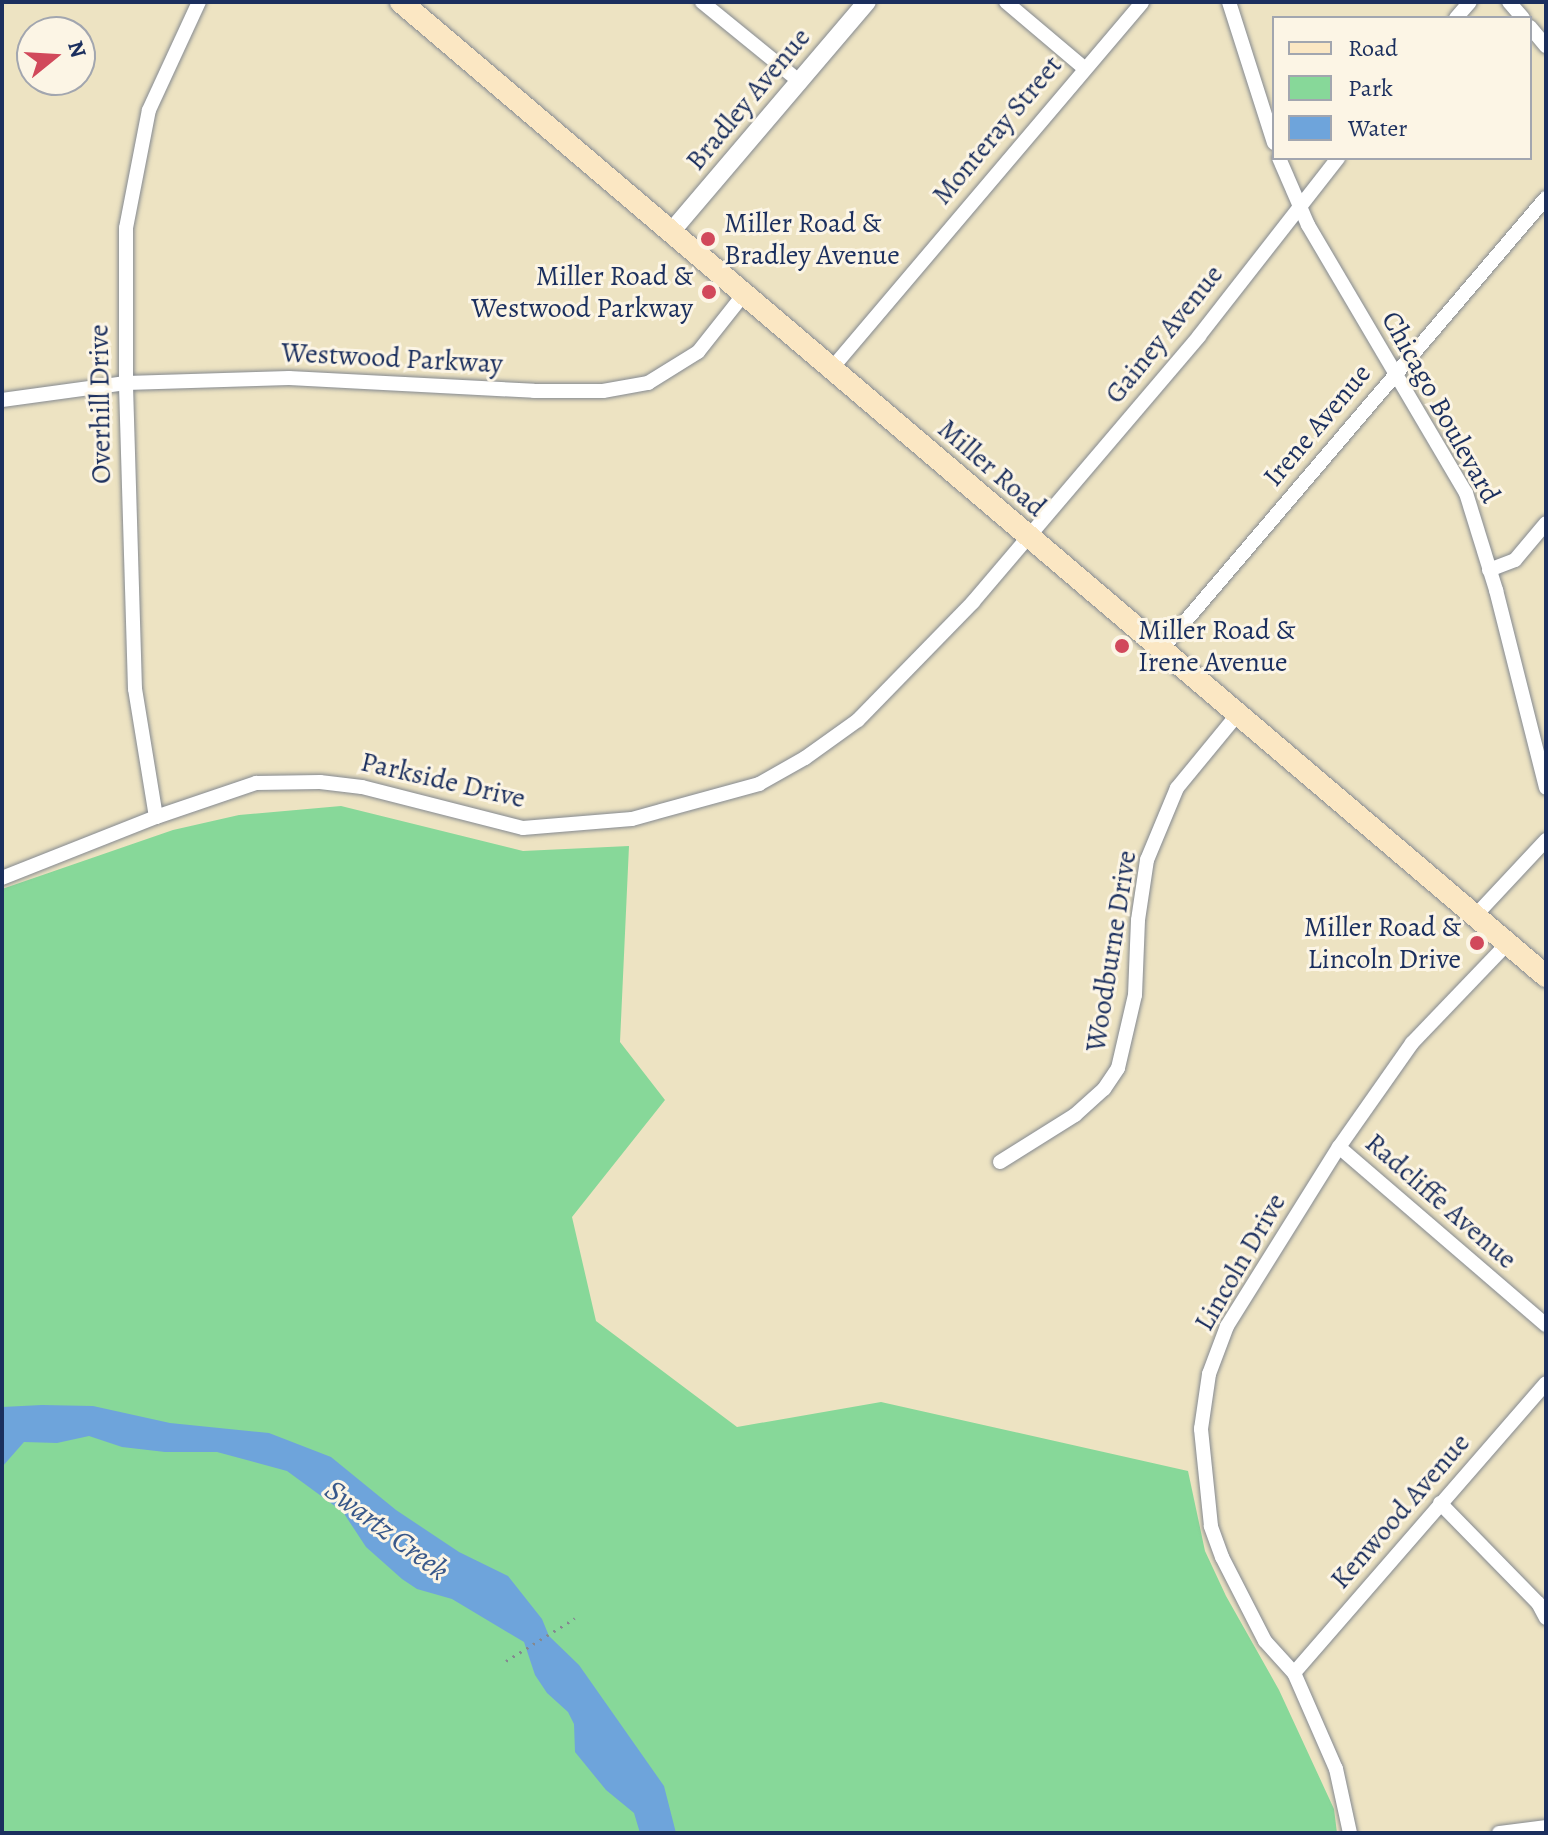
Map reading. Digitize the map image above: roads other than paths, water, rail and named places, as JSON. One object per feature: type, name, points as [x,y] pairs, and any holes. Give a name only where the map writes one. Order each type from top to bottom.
[{"type":"main road","name":"Miller Road","points":[[401,2],[833,367],[1028,539],[1546,976]]},
{"type":"street","name":"Overhill Drive","points":[[156,817],[136,714],[124,272],[135,169],[149,110],[199,2]]},
{"type":"street","points":[[702,2],[800,82]]},
{"type":"street","name":"Bradley Avenue","points":[[671,232],[867,2]]},
{"type":"street","points":[[1006,2],[1084,68]]},
{"type":"street","name":"Monteray Street","points":[[833,367],[1142,2]]},
{"type":"street","points":[[1229,2],[1272,137]]},
{"type":"street","points":[[1532,29],[1546,46]]},
{"type":"street","name":"Chicago Boulevard","points":[[1280,160],[1298,205],[1466,493],[1546,788]]},
{"type":"street","name":"Gainey Avenue","points":[[1028,539],[1199,336],[1298,205],[1336,160]]},
{"type":"street","name":"Irene Avenue","points":[[1160,651],[1546,198]]},
{"type":"street","name":"Westwood Parkway","points":[[2,400],[126,383],[289,378],[534,391],[603,391],[648,383],[698,352],[744,294]]},
{"type":"street","points":[[1489,570],[1515,560],[1546,523]]},
{"type":"street","name":"Parkside Drive","points":[[2,878],[156,817],[256,783],[320,782],[362,787],[523,828],[632,819],[716,798],[770,778],[858,720],[973,602],[1028,539]]},
{"type":"street","name":"Woodburne Drive","points":[[1000,1162],[1075,1115],[1104,1089],[1118,1068],[1135,995],[1138,920],[1147,860],[1177,788],[1237,715]]},
{"type":"street","points":[[1475,916],[1546,840]]},
{"type":"street","name":"Lincoln Drive","points":[[1350,1833],[1336,1769],[1294,1673],[1265,1641],[1222,1557],[1204,1492],[1201,1429],[1209,1374],[1227,1326],[1339,1147],[1412,1043],[1508,943]]},
{"type":"street","name":"Radcliffe Avenue","points":[[1339,1147],[1546,1325]]},
{"type":"street","name":"Kenwood Avenue","points":[[1294,1673],[1546,1383]]},
{"type":"street","points":[[1440,1503],[1538,1603],[1546,1618]]},
{"type":"street","points":[[1499,1833],[1546,1827]]},
{"type":"water","name":"Swartz Creek","points":[[93,1406],[170,1423],[269,1433],[331,1457],[396,1510],[459,1552],[508,1576],[542,1619],[549,1636],[579,1665],[664,1786],[676,1833],[640,1833],[634,1813],[606,1790],[575,1752],[574,1724],[568,1712],[547,1693],[535,1675],[524,1642],[452,1599],[417,1589],[402,1579],[366,1547],[343,1512],[287,1471],[217,1452],[165,1452],[122,1447],[89,1436],[57,1443],[24,1442],[2,1467],[2,1407]]},
{"type":"place","name":"Miller Road & Bradley Avenue","points":[[708,239]]},
{"type":"place","name":"Miller Road & Westwood Parkway","points":[[709,292]]},
{"type":"place","name":"Miller Road & Irene Avenue","points":[[1122,646]]},
{"type":"place","name":"Miller Road & Lincoln Drive","points":[[1477,943]]}]
